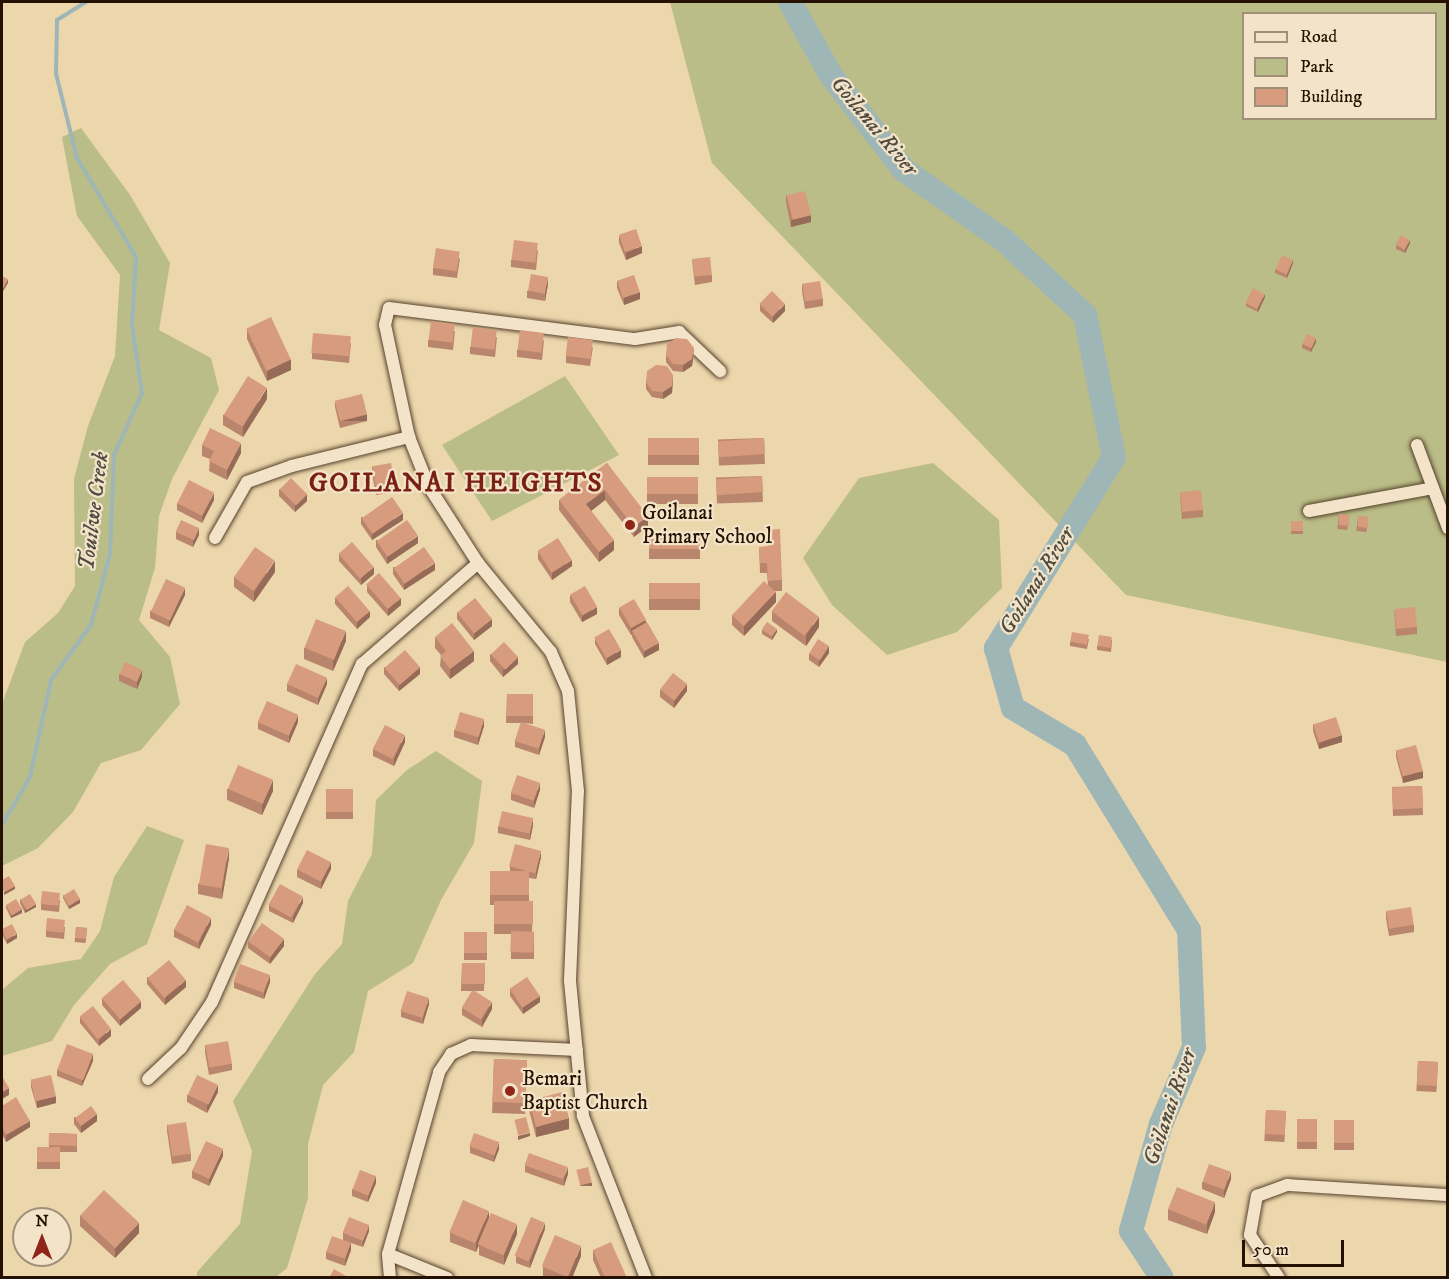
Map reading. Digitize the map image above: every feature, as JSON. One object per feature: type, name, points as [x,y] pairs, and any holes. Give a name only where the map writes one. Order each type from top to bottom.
[{"type":"street","points":[[646,1278],[583,1116],[570,980],[578,791],[568,691],[551,652],[478,563],[429,487],[409,437],[385,325],[389,308],[635,339],[680,332],[720,371]]},
{"type":"street","points":[[215,538],[247,482],[292,466],[409,437]]},
{"type":"street","points":[[1417,445],[1448,528]]},
{"type":"street","points":[[1309,511],[1433,488]]},
{"type":"street","points":[[148,1079],[181,1048],[212,1002],[362,664],[478,563]]},
{"type":"street","points":[[390,1278],[388,1254],[439,1072],[451,1054],[471,1045],[577,1050]]},
{"type":"street","points":[[1279,1278],[1250,1236],[1257,1196],[1288,1185],[1448,1195]]},
{"type":"street","points":[[388,1254],[447,1278]]},
{"type":"green space","points":[[670,2],[1447,2],[1447,662],[1126,595],[712,163]]},
{"type":"green space","points":[[81,128],[130,195],[170,263],[159,330],[211,358],[219,390],[172,479],[159,516],[155,568],[139,620],[170,657],[180,704],[141,750],[101,763],[73,812],[38,848],[2,866],[2,704],[25,642],[58,613],[75,586],[74,479],[88,426],[115,356],[120,275],[77,216],[62,137]]},
{"type":"green space","points":[[565,376],[619,455],[492,521],[442,445]]},
{"type":"green space","points":[[933,463],[999,520],[1002,588],[957,632],[887,655],[832,605],[803,558],[859,478]]},
{"type":"green space","points":[[436,751],[482,781],[474,843],[441,900],[413,963],[368,991],[354,1052],[323,1085],[308,1144],[308,1198],[287,1268],[276,1277],[197,1277],[197,1272],[240,1224],[252,1151],[233,1101],[315,974],[342,944],[348,901],[372,854],[376,800],[407,770]]},
{"type":"green space","points":[[147,826],[184,840],[147,944],[110,964],[74,1005],[52,1041],[2,1056],[2,990],[28,968],[81,959],[100,931],[114,877]]},
{"type":"building","points":[[805,191],[811,215],[793,220],[787,196]]},
{"type":"building","points":[[636,229],[642,246],[625,252],[619,235]]},
{"type":"building","points":[[1401,235],[1410,240],[1404,249],[1396,245]]},
{"type":"building","points":[[514,240],[538,243],[535,263],[512,260]]},
{"type":"building","points":[[436,248],[460,252],[457,272],[433,268]]},
{"type":"building","points":[[1282,255],[1293,260],[1286,274],[1275,270]]},
{"type":"building","points":[[710,257],[712,275],[694,277],[692,259]]},
{"type":"building","points":[[531,274],[548,277],[545,294],[528,291]]},
{"type":"building","points":[[634,275],[640,292],[623,298],[617,281]]},
{"type":"building","points":[[2,276],[8,279],[2,290]]},
{"type":"building","points":[[820,281],[823,299],[805,302],[802,284]]},
{"type":"building","points":[[1253,288],[1265,294],[1257,309],[1245,303]]},
{"type":"building","points":[[772,291],[785,304],[772,316],[759,304]]},
{"type":"building","points":[[271,317],[291,360],[266,371],[247,328]]},
{"type":"building","points":[[431,321],[455,324],[453,343],[429,340]]},
{"type":"building","points":[[473,327],[497,330],[494,350],[471,347]]},
{"type":"building","points":[[520,330],[544,333],[541,353],[518,350]]},
{"type":"building","points":[[313,333],[351,336],[349,356],[311,353]]},
{"type":"building","points":[[1307,334],[1316,338],[1312,348],[1303,344]]},
{"type":"building","points":[[568,337],[593,340],[590,359],[566,356]]},
{"type":"building","points":[[676,338],[687,339],[694,348],[692,359],[683,365],[673,364],[666,355],[667,344]]},
{"type":"building","points":[[656,365],[667,366],[673,375],[672,386],[663,392],[652,391],[646,382],[647,371]]},
{"type":"building","points":[[248,376],[267,388],[242,427],[224,415]]},
{"type":"building","points":[[362,394],[367,414],[340,421],[335,401]]},
{"type":"building","points":[[210,428],[241,443],[227,470],[209,461],[214,451],[202,445]]},
{"type":"building","points":[[648,438],[699,438],[699,455],[648,455]]},
{"type":"building","points":[[764,438],[765,454],[719,457],[718,441]]},
{"type":"building","points":[[391,463],[395,485],[376,488],[372,466]]},
{"type":"building","points":[[607,463],[648,516],[634,527],[605,490],[586,504],[614,540],[599,552],[559,500]]},
{"type":"building","points":[[762,476],[763,492],[717,495],[716,479]]},
{"type":"building","points":[[647,477],[698,477],[698,494],[647,494]]},
{"type":"building","points":[[291,478],[307,494],[296,506],[280,489]]},
{"type":"building","points":[[189,480],[214,493],[202,516],[177,503]]},
{"type":"building","points":[[1201,490],[1203,510],[1182,512],[1180,492]]},
{"type":"building","points":[[392,497],[403,513],[373,534],[362,518]]},
{"type":"building","points":[[1339,514],[1349,515],[1349,526],[1339,525]]},
{"type":"building","points":[[1358,516],[1368,517],[1368,528],[1358,527]]},
{"type":"building","points":[[181,520],[199,528],[194,540],[176,532]]},
{"type":"building","points":[[407,520],[418,536],[388,557],[377,541]]},
{"type":"building","points":[[1291,521],[1303,521],[1303,531],[1291,531]]},
{"type":"building","points":[[780,529],[782,580],[768,581],[767,563],[760,563],[759,547],[768,546],[767,530]]},
{"type":"building","points":[[649,532],[700,532],[700,549],[649,549]]},
{"type":"building","points":[[558,538],[572,560],[551,573],[538,551]]},
{"type":"building","points":[[352,542],[374,567],[360,579],[338,554]]},
{"type":"building","points":[[255,547],[275,561],[253,591],[234,577]]},
{"type":"building","points":[[424,547],[435,563],[405,584],[394,568]]},
{"type":"building","points":[[379,573],[401,598],[388,609],[366,584]]},
{"type":"building","points":[[166,579],[185,588],[170,621],[151,612]]},
{"type":"building","points":[[764,581],[776,592],[744,626],[732,615]]},
{"type":"building","points":[[649,583],[700,583],[700,599],[649,599]]},
{"type":"building","points":[[348,586],[370,611],[357,622],[335,597]]},
{"type":"building","points":[[585,586],[597,607],[582,615],[570,594]]},
{"type":"building","points":[[786,592],[819,617],[804,636],[772,611]]},
{"type":"building","points":[[475,598],[492,619],[474,633],[457,612]]},
{"type":"building","points":[[634,599],[646,620],[631,628],[619,608]]},
{"type":"building","points":[[1415,607],[1417,627],[1396,629],[1394,609]]},
{"type":"building","points":[[316,619],[346,631],[334,660],[304,648]]},
{"type":"building","points":[[647,622],[659,643],[644,651],[632,630]]},
{"type":"building","points":[[767,622],[777,629],[772,636],[762,629]]},
{"type":"building","points":[[452,623],[474,651],[450,669],[440,656],[446,651],[435,637]]},
{"type":"building","points":[[609,629],[621,650],[606,658],[594,638]]},
{"type":"building","points":[[1072,632],[1089,635],[1087,645],[1070,642]]},
{"type":"building","points":[[1099,635],[1112,637],[1110,648],[1097,646]]},
{"type":"building","points":[[818,639],[829,646],[820,660],[809,653]]},
{"type":"building","points":[[504,642],[518,657],[505,670],[491,654]]},
{"type":"building","points":[[405,650],[420,667],[400,685],[385,668]]},
{"type":"building","points":[[125,662],[142,670],[137,682],[120,674]]},
{"type":"building","points":[[296,664],[327,678],[318,698],[287,684]]},
{"type":"building","points":[[673,673],[687,684],[674,701],[660,690]]},
{"type":"building","points":[[507,694],[533,694],[533,716],[507,716]]},
{"type":"building","points":[[267,701],[298,715],[289,736],[258,722]]},
{"type":"building","points":[[460,712],[484,719],[479,737],[455,730]]},
{"type":"building","points":[[1336,717],[1342,735],[1319,742],[1313,724]]},
{"type":"building","points":[[521,722],[545,730],[539,749],[515,741]]},
{"type":"building","points":[[385,725],[405,735],[392,759],[373,749]]},
{"type":"building","points":[[1416,745],[1423,771],[1403,777],[1396,750]]},
{"type":"building","points":[[238,765],[273,780],[263,804],[228,789]]},
{"type":"building","points":[[517,775],[540,783],[534,801],[511,793]]},
{"type":"building","points":[[1422,786],[1423,808],[1393,810],[1392,788]]},
{"type":"building","points":[[326,789],[353,789],[353,812],[326,812]]},
{"type":"building","points":[[502,811],[533,818],[530,834],[498,827]]},
{"type":"building","points":[[206,844],[229,848],[222,888],[199,884]]},
{"type":"building","points":[[515,844],[541,851],[535,873],[509,866]]},
{"type":"building","points":[[307,850],[331,862],[321,882],[297,870]]},
{"type":"building","points":[[490,871],[529,871],[529,895],[490,895]]},
{"type":"building","points":[[9,876],[15,886],[4,892],[2,880]]},
{"type":"building","points":[[280,884],[303,897],[291,918],[268,905]]},
{"type":"building","points":[[74,889],[80,899],[69,906],[63,896]]},
{"type":"building","points":[[42,891],[60,893],[59,906],[41,904]]},
{"type":"building","points":[[30,894],[36,904],[27,910],[21,900]]},
{"type":"building","points":[[16,899],[22,909],[12,915],[6,905]]},
{"type":"building","points":[[494,901],[533,901],[533,924],[494,924]]},
{"type":"building","points":[[187,905],[211,918],[198,942],[174,930]]},
{"type":"building","points":[[1411,907],[1414,925],[1389,929],[1386,911]]},
{"type":"building","points":[[47,918],[65,920],[64,933],[46,931]]},
{"type":"building","points":[[262,923],[284,939],[270,957],[248,942]]},
{"type":"building","points":[[12,924],[17,934],[6,939],[2,929]]},
{"type":"building","points":[[76,927],[87,928],[86,939],[75,938]]},
{"type":"building","points":[[511,931],[534,932],[533,953],[510,952]]},
{"type":"building","points":[[464,932],[487,932],[487,953],[464,953]]},
{"type":"building","points":[[169,960],[186,980],[164,998],[148,978]]},
{"type":"building","points":[[462,963],[485,963],[485,984],[462,984]]},
{"type":"building","points":[[240,964],[270,975],[264,993],[234,982]]},
{"type":"building","points":[[527,977],[540,996],[522,1008],[510,989]]},
{"type":"building","points":[[123,980],[141,1001],[120,1020],[102,998]]},
{"type":"building","points":[[473,990],[492,1002],[481,1019],[462,1008]]},
{"type":"building","points":[[407,991],[429,998],[422,1018],[401,1011]]},
{"type":"building","points":[[93,1006],[111,1029],[97,1039],[80,1016]]},
{"type":"building","points":[[228,1041],[232,1064],[209,1068],[205,1045]]},
{"type":"building","points":[[67,1044],[93,1054],[83,1080],[57,1070]]},
{"type":"building","name":"Bemari Baptist Church","points":[[494,1059],[527,1060],[525,1103],[492,1102]]},
{"type":"building","points":[[1418,1061],[1438,1062],[1437,1086],[1417,1085]]},
{"type":"building","points":[[51,1075],[56,1096],[35,1101],[31,1080]]},
{"type":"building","points":[[197,1075],[218,1085],[209,1105],[188,1095]]},
{"type":"building","points":[[2,1076],[9,1088],[2,1092]]},
{"type":"building","points":[[562,1092],[569,1118],[536,1127],[529,1101]]},
{"type":"building","points":[[16,1097],[30,1121],[6,1135],[2,1127],[2,1106]]},
{"type":"building","points":[[91,1106],[97,1114],[81,1126],[75,1118]]},
{"type":"building","points":[[1266,1110],[1286,1111],[1285,1135],[1265,1134]]},
{"type":"building","points":[[526,1117],[530,1133],[518,1135],[514,1120]]},
{"type":"building","points":[[1297,1119],[1317,1119],[1317,1142],[1297,1142]]},
{"type":"building","points":[[1334,1120],[1354,1120],[1354,1143],[1334,1143]]},
{"type":"building","points":[[186,1122],[191,1154],[172,1157],[167,1125]]},
{"type":"building","points":[[49,1133],[77,1134],[77,1146],[49,1145]]},
{"type":"building","points":[[474,1133],[499,1142],[495,1155],[469,1146]]},
{"type":"building","points":[[206,1141],[223,1149],[209,1179],[192,1171]]},
{"type":"building","points":[[37,1147],[60,1147],[60,1162],[37,1162]]},
{"type":"building","points":[[529,1153],[568,1167],[563,1179],[525,1165]]},
{"type":"building","points":[[1209,1164],[1231,1172],[1224,1190],[1203,1182]]},
{"type":"building","points":[[588,1167],[592,1183],[580,1185],[576,1170]]},
{"type":"building","points":[[360,1170],[376,1176],[368,1196],[352,1190]]},
{"type":"building","points":[[1177,1187],[1215,1202],[1206,1225],[1168,1209]]},
{"type":"building","points":[[104,1190],[139,1223],[115,1248],[80,1216]]},
{"type":"building","points":[[463,1200],[489,1211],[475,1243],[449,1232]]},
{"type":"building","points":[[491,1213],[517,1224],[503,1255],[478,1244]]},
{"type":"building","points":[[349,1217],[369,1225],[363,1241],[343,1233]]},
{"type":"building","points":[[531,1217],[545,1223],[528,1262],[515,1256]]},
{"type":"building","points":[[555,1235],[581,1246],[567,1277],[542,1266]]},
{"type":"building","points":[[332,1236],[351,1243],[345,1259],[326,1252]]},
{"type":"building","points":[[611,1242],[627,1278],[605,1278],[593,1250]]},
{"type":"building","points":[[334,1269],[346,1276],[346,1278],[329,1278]]},
{"type":"waterway","name":"Touilwe Creek","points":[[2,825],[30,777],[51,680],[91,625],[110,554],[114,455],[142,393],[132,325],[136,257],[77,158],[56,74],[57,20],[86,2]]},
{"type":"waterway","name":"Goilanai River","points":[[790,2],[830,74],[904,170],[1005,241],[1085,315],[1114,457],[996,648],[1013,708],[1075,745],[1189,930],[1194,1047],[1161,1124],[1131,1231],[1162,1278]]},
{"type":"place","name":"Goilanai Primary School","points":[[630,525]]},
{"type":"place","name":"Bemari Baptist Church","points":[[510,1091]]},
{"type":"district","name":"GOILANAI HEIGHTS","points":[[456,484]]}]
